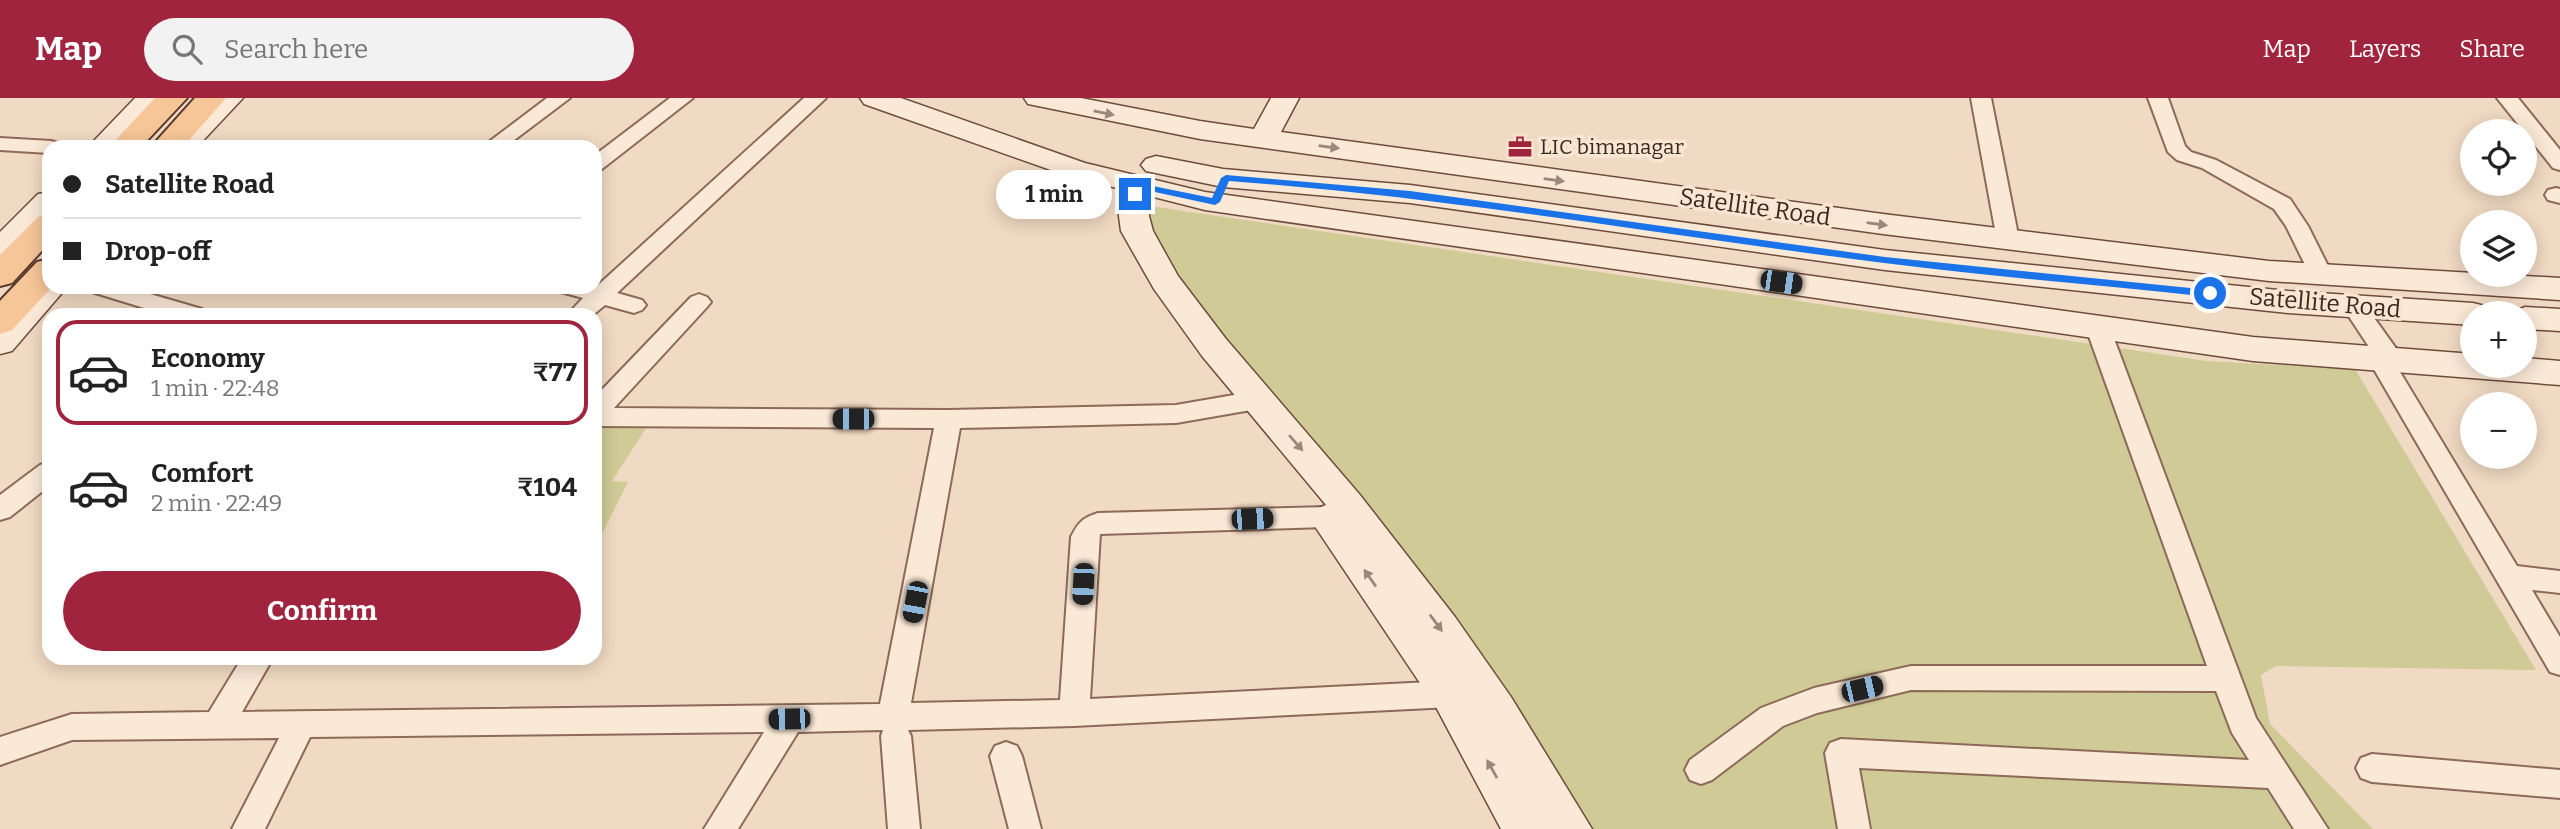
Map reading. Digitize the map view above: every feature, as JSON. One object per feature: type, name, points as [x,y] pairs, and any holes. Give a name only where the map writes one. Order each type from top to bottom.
[{"type":"main road","points":[[110,140],[152,98]]},
{"type":"main road","points":[[131,140],[172,98]]},
{"type":"main road","points":[[172,140],[211,98]]},
{"type":"main road","points":[[188,140],[229,98]]},
{"type":"main road","name":"Satellite Road","points":[[935,98],[1060,141],[1123,158],[1220,190],[1410,194],[1885,260],[2288,302],[2460,313]]},
{"type":"main road","name":"Satellite Road","points":[[1040,98],[1187,128],[2008,240],[2162,256],[2269,271],[2560,289]]},
{"type":"main road","points":[[1264,137],[1285,98]]},
{"type":"main road","points":[[1525,829],[1451,694],[1245,402],[1159,273],[1142,243],[1124,182],[1220,190],[2098,328],[2253,349],[2560,373]]},
{"type":"main road","points":[[0,250],[42,208]]},
{"type":"main road","points":[[0,275],[42,231]]},
{"type":"main road","points":[[0,322],[42,277]]},
{"type":"main road","points":[[0,343],[45,294]]},
{"type":"main road","points":[[2537,319],[2560,320]]},
{"type":"main road","points":[[1245,402],[1346,504],[1472,673],[1569,829]]},
{"type":"street","points":[[502,140],[560,98]]},
{"type":"street","points":[[602,159],[683,98]]},
{"type":"street","points":[[587,308],[816,98]]},
{"type":"street","points":[[874,98],[1039,157],[1124,182]]},
{"type":"street","points":[[1981,98],[2008,240]]},
{"type":"street","points":[[2158,98],[2175,148],[2184,156],[2209,164],[2282,204],[2297,226],[2320,274]]},
{"type":"street","points":[[2507,98],[2560,164]]},
{"type":"street","points":[[0,144],[42,146]]},
{"type":"street","points":[[124,294],[170,308]]},
{"type":"street","points":[[595,294],[634,305]]},
{"type":"street","points":[[602,407],[699,302]]},
{"type":"street","points":[[2354,306],[2560,663]]},
{"type":"street","points":[[2098,328],[2243,724],[2312,829]]},
{"type":"street","points":[[602,415],[948,419],[1176,414],[1245,402]]},
{"type":"street","points":[[904,829],[894,727],[948,419]]},
{"type":"street","points":[[0,510],[42,477]]},
{"type":"street","points":[[1074,713],[1085,537],[1090,527],[1098,523],[1327,517]]},
{"type":"street","points":[[2509,576],[2560,582]]},
{"type":"street","points":[[217,726],[254,665]]},
{"type":"street","points":[[1701,770],[1772,717],[1814,701],[1911,678],[2227,679]]},
{"type":"street","points":[[0,751],[72,727],[789,719],[894,727],[1074,713],[1451,694]]},
{"type":"street","points":[[720,829],[789,719]]},
{"type":"street","points":[[248,829],[301,725]]},
{"type":"street","points":[[1854,829],[1841,753],[2277,775]]},
{"type":"street","points":[[1006,756],[1025,829]]},
{"type":"street","points":[[2372,768],[2560,784]]},
{"type":"shaded area","points":[[1136,204],[2207,361],[2355,369],[2536,670],[2276,666],[2261,675],[2270,724],[2373,829],[1542,829],[1394,583],[1147,277],[1125,232]]},
{"type":"shaded area","points":[[602,422],[648,425],[612,481],[628,482],[602,534]]},
{"type":"place","name":"LIC bimanagar","points":[[1520,147]]},
{"type":"route","points":[[1135,194],[1138,185],[1215,202],[1226,178],[1315,184],[1410,194],[1885,260],[2210,293]]}]
